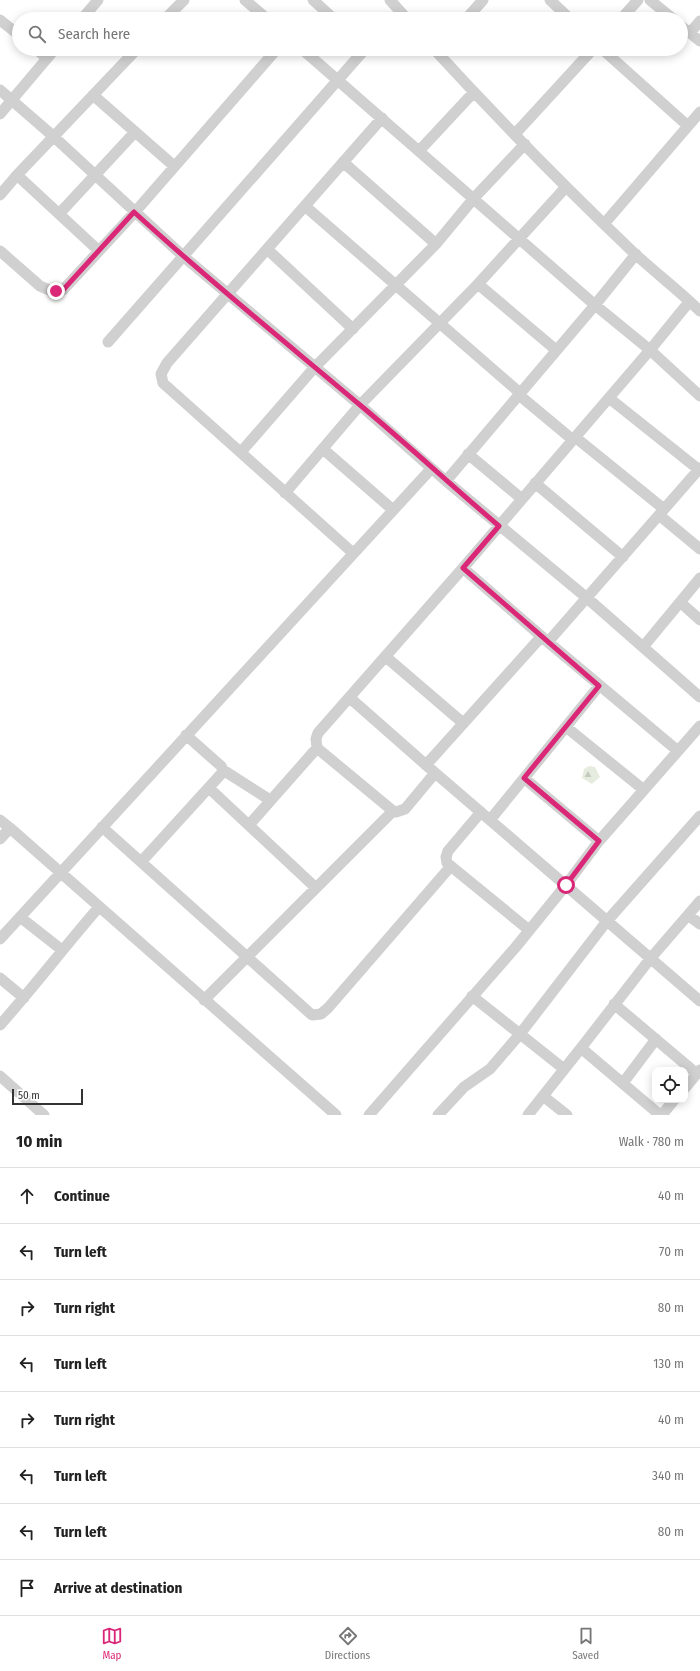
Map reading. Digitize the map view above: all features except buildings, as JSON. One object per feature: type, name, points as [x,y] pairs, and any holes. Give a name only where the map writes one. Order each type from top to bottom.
[{"type":"street","points":[[89,12],[98,0]]},
{"type":"street","points":[[172,12],[184,0]]},
{"type":"street","points":[[245,0],[259,12]]},
{"type":"street","points":[[313,0],[326,12]]},
{"type":"street","points":[[472,12],[483,0]]},
{"type":"street","points":[[550,0],[563,12]]},
{"type":"street","points":[[627,12],[638,0]]},
{"type":"street","points":[[650,0],[665,12]]},
{"type":"street","points":[[0,20],[12,29]]},
{"type":"street","points":[[688,27],[700,21]]},
{"type":"street","points":[[688,31],[700,41]]},
{"type":"street","points":[[0,114],[47,58],[45,56]]},
{"type":"street","points":[[0,195],[53,136],[93,95],[126,56]]},
{"type":"street","points":[[0,251],[40,286],[47,290],[63,290],[134,212],[271,56]]},
{"type":"street","points":[[310,56],[595,305],[650,350],[700,396]]},
{"type":"street","points":[[108,342],[359,56]]},
{"type":"street","points":[[441,56],[474,92],[566,187],[636,254],[700,311]]},
{"type":"street","points":[[515,134],[587,56]]},
{"type":"street","points":[[610,56],[688,126]]},
{"type":"street","points":[[0,90],[53,136],[182,256],[360,405],[446,482],[587,598],[700,697]]},
{"type":"street","points":[[419,150],[474,92]]},
{"type":"street","points":[[93,95],[174,166]]},
{"type":"street","points":[[604,224],[700,112]]},
{"type":"street","points":[[353,553],[163,383],[161,374],[167,363],[382,118]]},
{"type":"street","points":[[59,214],[134,132]]},
{"type":"street","points":[[240,452],[314,368],[436,244],[474,198],[525,144]]},
{"type":"street","points":[[344,162],[436,244]]},
{"type":"street","points":[[17,175],[99,251]]},
{"type":"street","points":[[285,492],[360,405],[478,284],[566,187]]},
{"type":"street","points":[[306,206],[441,323],[519,394],[662,512],[700,549]]},
{"type":"street","points":[[267,249],[353,329]]},
{"type":"street","points":[[446,482],[636,254]]},
{"type":"street","points":[[478,284],[556,350]]},
{"type":"street","points":[[435,773],[405,809],[396,812],[317,748],[316,739],[318,733],[463,568],[650,350],[689,302]]},
{"type":"street","points":[[426,765],[463,723],[587,598],[699,469],[609,398]]},
{"type":"street","points":[[323,449],[393,510]]},
{"type":"street","points":[[468,454],[522,498]]},
{"type":"street","points":[[0,939],[431,468]]},
{"type":"street","points":[[535,483],[623,557]]},
{"type":"street","points":[[463,568],[544,640],[678,751]]},
{"type":"street","points":[[643,647],[700,578]]},
{"type":"street","points":[[680,602],[700,620]]},
{"type":"street","points":[[386,657],[463,723]]},
{"type":"street","points":[[490,820],[599,686]]},
{"type":"street","points":[[350,698],[700,1001]]},
{"type":"street","points":[[369,1115],[530,930],[599,841],[700,726]]},
{"type":"street","points":[[566,727],[644,790]]},
{"type":"street","points":[[186,735],[221,766],[223,770],[270,800]]},
{"type":"street","points":[[249,825],[317,748]]},
{"type":"street","points":[[141,862],[209,788],[223,770]]},
{"type":"street","points":[[524,778],[599,841]]},
{"type":"street","points":[[209,788],[316,888]]},
{"type":"street","points":[[204,1000],[393,811]]},
{"type":"street","points":[[481,812],[448,850],[446,857],[447,863],[530,930]]},
{"type":"street","points":[[438,1115],[464,1088],[490,1069],[520,1034],[607,921],[700,816]]},
{"type":"street","points":[[0,820],[336,1115]]},
{"type":"street","points":[[102,827],[312,1015],[322,1014],[451,866]]},
{"type":"street","points":[[0,839],[10,828]]},
{"type":"street","points":[[528,1115],[650,959],[700,901]]},
{"type":"street","points":[[0,1025],[99,907]]},
{"type":"street","points":[[688,915],[700,924]]},
{"type":"street","points":[[20,917],[62,950]]},
{"type":"street","points":[[0,978],[24,998]]},
{"type":"street","points":[[472,996],[564,1069]]},
{"type":"street","points":[[614,1004],[698,1072],[688,1084]]},
{"type":"street","points":[[623,1083],[656,1039]]},
{"type":"street","points":[[581,1048],[661,1115],[671,1103]]},
{"type":"street","points":[[0,1076],[44,1115]]},
{"type":"street","points":[[543,1096],[567,1115]]},
{"type":"green space","points":[[589,766],[595,767],[600,777],[592,784],[582,778],[584,769]]},
{"type":"route","points":[[56,291],[63,290],[134,212],[182,256],[360,405],[446,482],[499,526],[463,568],[599,686],[524,778],[599,841],[566,885]]}]
